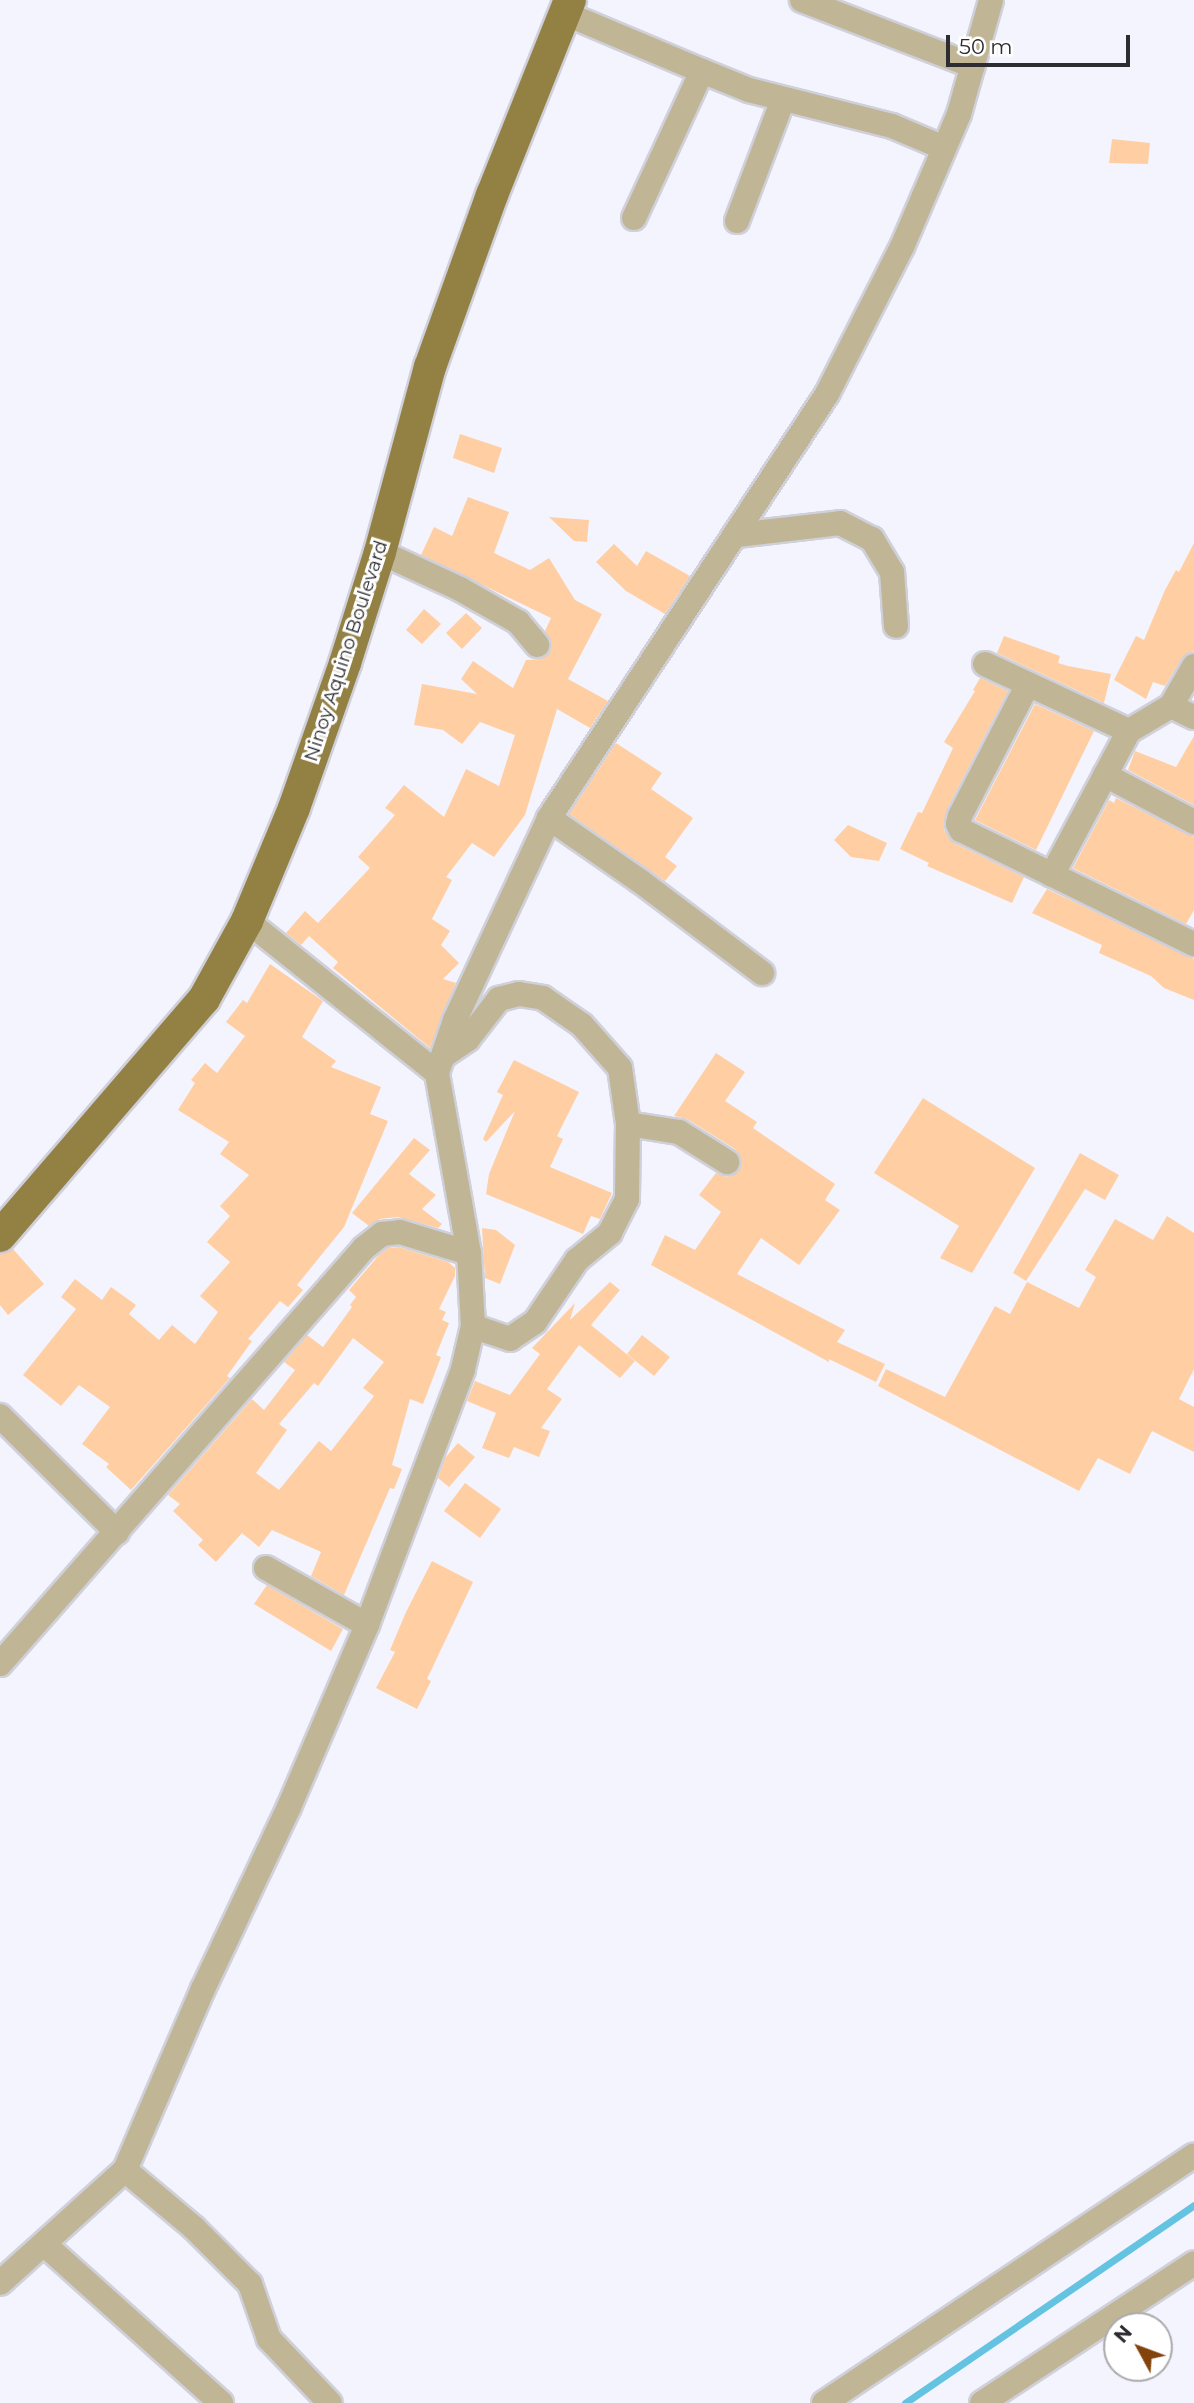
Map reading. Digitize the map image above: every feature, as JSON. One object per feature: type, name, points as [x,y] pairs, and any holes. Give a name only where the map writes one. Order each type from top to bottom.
[{"type":"main road","name":"Ninoy Aquino Boulevard","points":[[0,1236],[204,999],[247,921],[294,808],[345,663],[380,552],[430,366],[492,195],[567,6]]},
{"type":"street","points":[[802,0],[972,66]]},
{"type":"street","points":[[0,2283],[125,2170],[203,1989],[289,1807],[366,1625],[463,1369],[474,1326],[469,1253],[440,1064],[455,1020],[549,818],[827,394],[902,247],[959,114],[991,0]]},
{"type":"street","points":[[567,6],[702,71],[749,90],[834,109],[892,126],[944,148]]},
{"type":"street","points":[[635,218],[702,71]]},
{"type":"street","points":[[737,221],[783,99]]},
{"type":"street","points":[[737,535],[840,523],[872,539],[892,572],[896,625]]},
{"type":"street","points":[[380,552],[460,589],[517,622],[537,645]]},
{"type":"street","points":[[985,664],[1129,732]]},
{"type":"street","points":[[1052,875],[1129,732],[1171,706],[1194,666]]},
{"type":"street","points":[[1027,686],[958,824],[961,830],[1194,944]]},
{"type":"street","points":[[1171,706],[1194,717]]},
{"type":"street","points":[[1105,775],[1194,822]]},
{"type":"street","points":[[549,818],[640,881],[762,974]]},
{"type":"street","points":[[247,921],[440,1064]]},
{"type":"street","points":[[440,1064],[468,1039],[499,999],[519,993],[543,998],[582,1024],[620,1068],[628,1124],[627,1199],[610,1233],[577,1260],[535,1322],[510,1339],[474,1326]]},
{"type":"street","points":[[628,1124],[679,1132],[727,1162]]},
{"type":"street","points":[[0,1664],[364,1248],[382,1234],[400,1232],[469,1253]]},
{"type":"street","points":[[0,1416],[117,1532]]},
{"type":"street","points":[[266,1568],[366,1625]]},
{"type":"street","points":[[824,2403],[1194,2155]]},
{"type":"street","points":[[125,2170],[194,2228],[250,2284],[269,2339],[330,2403]]},
{"type":"street","points":[[44,2244],[221,2403]]},
{"type":"street","points":[[982,2403],[1194,2263]]},
{"type":"building","points":[[1112,139],[1150,143],[1148,164],[1109,163]]},
{"type":"building","points":[[460,434],[502,448],[494,473],[453,458]]},
{"type":"building","points":[[468,497],[509,512],[494,553],[530,570],[549,558],[575,600],[602,614],[568,679],[608,701],[590,728],[557,709],[525,815],[494,857],[472,843],[446,877],[452,880],[432,919],[450,931],[441,945],[459,963],[443,979],[456,983],[430,1048],[333,968],[338,962],[309,936],[301,945],[286,933],[305,911],[318,923],[370,868],[358,857],[395,815],[385,808],[404,785],[444,817],[466,769],[499,786],[515,735],[480,722],[462,744],[443,730],[414,725],[422,684],[477,694],[461,679],[473,661],[513,688],[526,660],[540,659],[551,650],[551,642],[545,631],[551,618],[421,555],[434,527],[452,536]]},
{"type":"building","points":[[549,517],[589,520],[587,542],[574,541]]},
{"type":"building","points":[[1194,543],[1194,651],[1182,658],[1165,686],[1153,682],[1146,699],[1114,680],[1136,636],[1144,640],[1165,590],[1176,570],[1179,572]]},
{"type":"building","points":[[614,544],[637,566],[646,551],[690,576],[665,614],[626,591],[596,562]]},
{"type":"building","points":[[424,609],[441,624],[422,644],[406,630]]},
{"type":"building","points":[[466,613],[482,628],[462,649],[446,633]]},
{"type":"building","points":[[1004,636],[1060,656],[1058,663],[1111,674],[1104,703],[997,653]]},
{"type":"building","points":[[980,678],[1008,691],[947,809],[944,830],[954,843],[1024,877],[1012,903],[927,866],[929,863],[900,849],[918,812],[922,813],[953,748],[944,742]]},
{"type":"building","points":[[1035,704],[1094,731],[1036,850],[975,820]]},
{"type":"building","points":[[1194,736],[1194,805],[1128,770],[1135,751],[1176,767]]},
{"type":"building","points":[[616,743],[662,773],[651,789],[693,818],[665,857],[677,866],[665,881],[569,814]]},
{"type":"building","points":[[1116,798],[1194,837],[1194,910],[1186,924],[1073,868],[1109,800],[1114,803]]},
{"type":"building","points":[[848,825],[887,843],[879,861],[851,857],[834,840]]},
{"type":"building","points":[[1047,889],[1194,959],[1194,1000],[1164,988],[1151,976],[1099,953],[1102,945],[1032,913]]},
{"type":"building","points":[[270,964],[323,1001],[302,1037],[336,1061],[331,1067],[381,1087],[370,1114],[388,1121],[344,1227],[297,1285],[303,1290],[288,1307],[280,1301],[248,1339],[252,1341],[227,1376],[230,1378],[131,1490],[106,1467],[109,1464],[82,1444],[110,1407],[79,1385],[61,1406],[23,1375],[76,1309],[61,1297],[75,1279],[102,1300],[111,1287],[136,1305],[129,1314],[159,1340],[172,1325],[195,1344],[218,1312],[200,1296],[230,1262],[207,1242],[230,1216],[220,1206],[249,1175],[220,1154],[229,1142],[178,1110],[195,1083],[191,1080],[205,1063],[217,1073],[245,1036],[226,1022],[243,1000],[247,1003]]},
{"type":"building","points":[[716,1053],[745,1072],[725,1101],[757,1122],[753,1128],[835,1184],[825,1200],[840,1210],[799,1265],[761,1238],[737,1274],[845,1330],[837,1342],[885,1364],[876,1382],[829,1359],[829,1362],[651,1265],[665,1235],[695,1250],[721,1212],[699,1195],[716,1173],[727,1177],[740,1169],[740,1156],[735,1149],[687,1119],[674,1116]]},
{"type":"building","points":[[514,1060],[579,1092],[557,1136],[563,1139],[550,1167],[612,1193],[600,1219],[591,1216],[583,1234],[486,1194],[489,1174],[515,1111],[486,1142],[483,1139],[503,1095],[497,1092]]},
{"type":"building","points":[[923,1098],[1035,1168],[972,1273],[940,1258],[959,1226],[874,1173]]},
{"type":"building","points":[[414,1138],[430,1150],[409,1174],[436,1195],[422,1209],[442,1224],[438,1228],[398,1217],[380,1219],[369,1226],[352,1213]]},
{"type":"building","points":[[1080,1153],[1119,1175],[1105,1200],[1085,1189],[1026,1281],[1013,1273]]},
{"type":"building","points":[[1167,1216],[1194,1233],[1194,1369],[1179,1399],[1194,1407],[1194,1452],[1152,1431],[1130,1474],[1098,1458],[1079,1491],[878,1386],[886,1369],[945,1397],[995,1306],[1010,1314],[1027,1282],[1079,1308],[1096,1277],[1085,1270],[1115,1219],[1153,1240]]},
{"type":"building","points":[[482,1228],[496,1230],[515,1245],[500,1284],[485,1278]]},
{"type":"building","points":[[399,1247],[448,1262],[455,1268],[455,1276],[439,1309],[446,1312],[442,1320],[449,1323],[436,1355],[441,1357],[423,1404],[410,1399],[392,1465],[402,1469],[394,1489],[390,1488],[344,1595],[311,1576],[321,1552],[272,1530],[259,1547],[242,1533],[216,1562],[198,1545],[203,1540],[173,1511],[180,1504],[168,1495],[252,1399],[264,1410],[295,1370],[284,1362],[307,1335],[323,1347],[352,1307],[350,1305],[356,1297],[349,1290],[388,1248]],"holes":[[[353,1338],[384,1362],[363,1388],[374,1396],[331,1451],[319,1441],[279,1490],[256,1473],[287,1430],[279,1424],[314,1383],[318,1386]]]},
{"type":"building","points":[[13,1249],[44,1284],[8,1315],[0,1305],[0,1254]]},
{"type":"building","points":[[610,1282],[620,1290],[591,1325],[635,1361],[620,1378],[579,1345],[547,1389],[562,1399],[541,1428],[550,1431],[539,1457],[514,1447],[509,1458],[482,1448],[496,1413],[467,1401],[475,1381],[510,1395],[540,1354],[532,1348],[575,1303],[570,1320]]},
{"type":"building","points":[[642,1335],[670,1357],[654,1376],[627,1354]]},
{"type":"building","points":[[458,1443],[475,1457],[449,1487],[438,1478],[445,1458]]},
{"type":"building","points":[[465,1483],[501,1509],[480,1538],[444,1511]]},
{"type":"building","points":[[432,1561],[473,1582],[427,1679],[431,1681],[417,1709],[376,1688],[395,1652],[390,1650],[406,1612]]},
{"type":"building","points":[[267,1585],[343,1629],[331,1651],[254,1604]]},
{"type":"waterway","points":[[905,2403],[1194,2205]]}]
